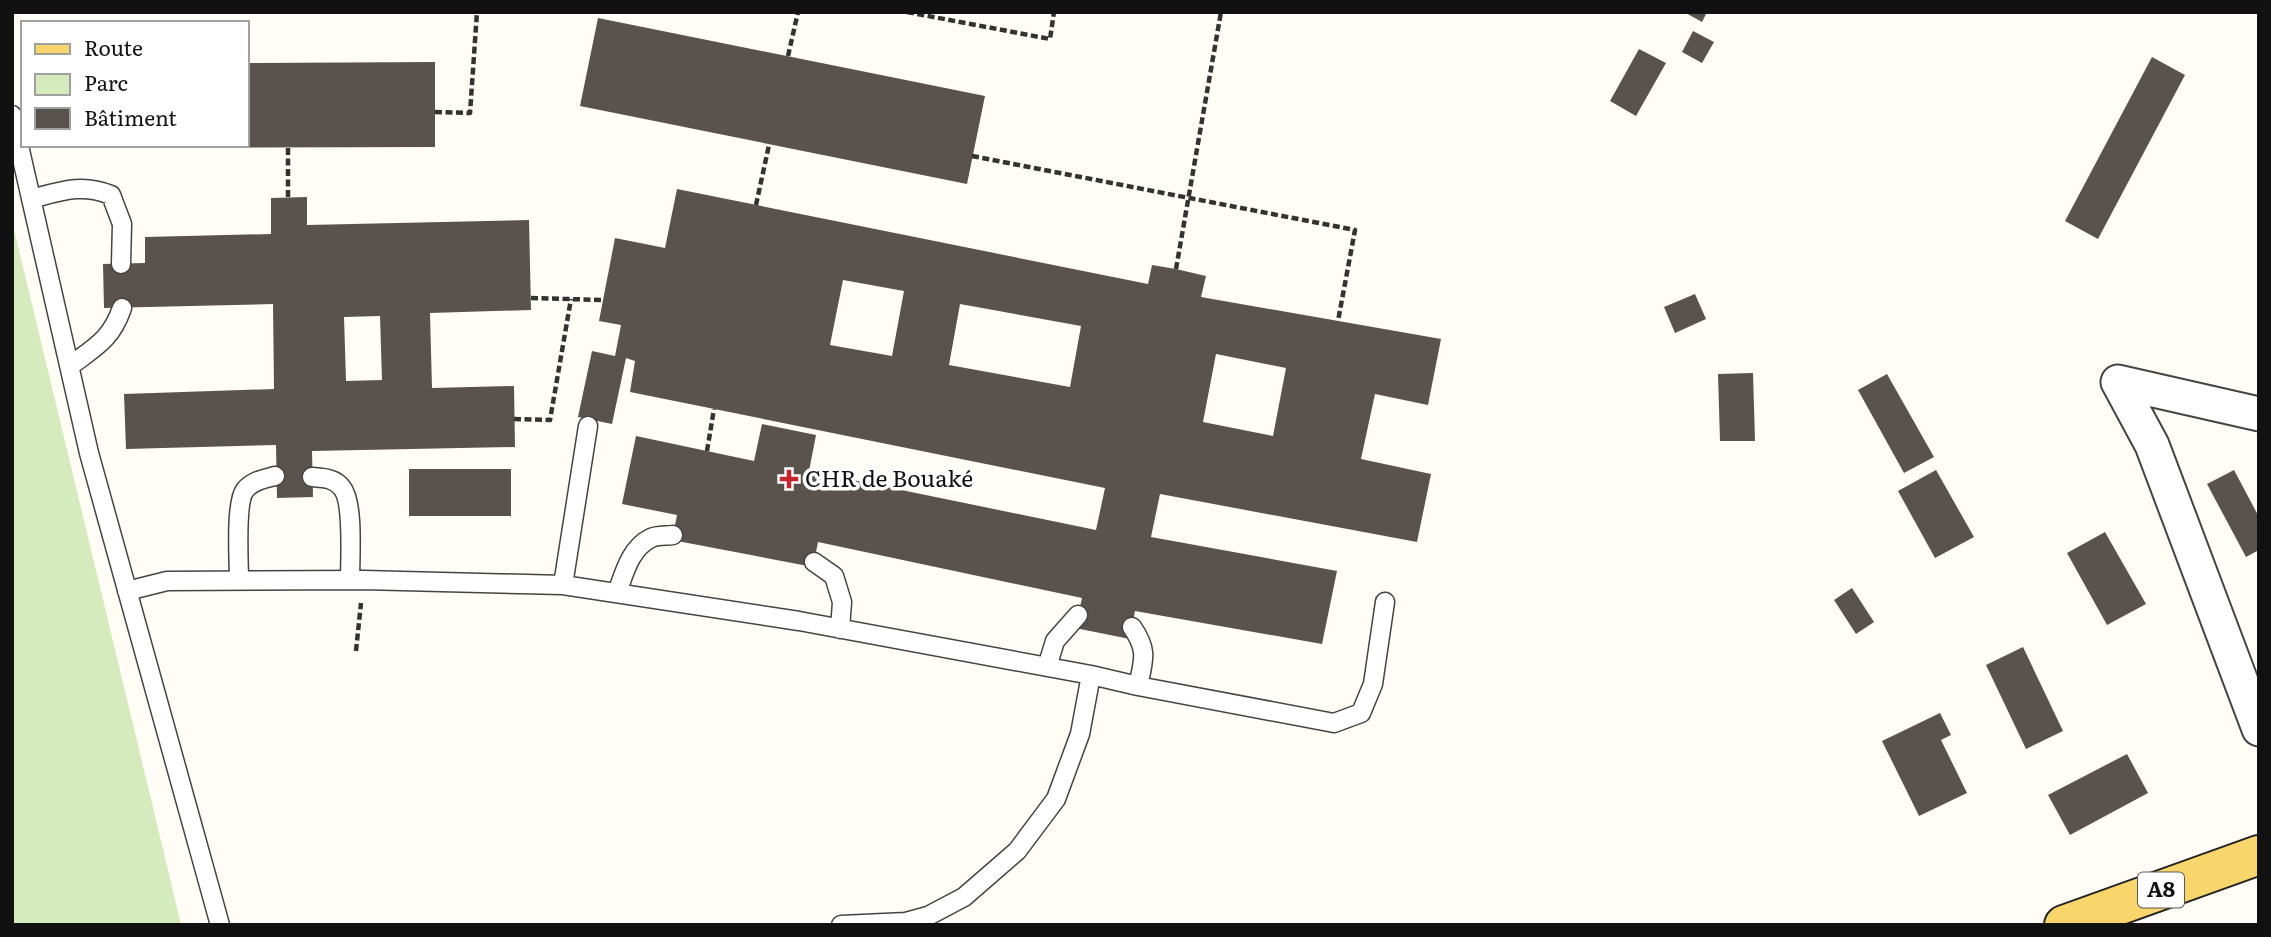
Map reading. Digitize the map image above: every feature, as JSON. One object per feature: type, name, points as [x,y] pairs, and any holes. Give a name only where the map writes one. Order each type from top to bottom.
[{"type":"main road","name":"A8","points":[[2064,925],[2259,855]]},
{"type":"street","points":[[2259,414],[2118,382],[2152,445],[2259,729]]},
{"type":"lane","points":[[12,115],[89,453],[220,925]]},
{"type":"lane","points":[[31,199],[71,188],[97,189],[111,195],[122,224],[121,264]]},
{"type":"lane","points":[[70,366],[107,338],[117,324],[122,308]]},
{"type":"lane","points":[[563,585],[588,426]]},
{"type":"lane","points":[[240,580],[240,509],[244,491],[258,480],[275,476]]},
{"type":"lane","points":[[312,477],[331,479],[342,486],[349,500],[351,580]]},
{"type":"lane","points":[[617,593],[628,562],[640,546],[652,537],[673,535]]},
{"type":"lane","points":[[814,562],[834,576],[842,602],[840,629]]},
{"type":"lane","points":[[127,591],[167,581],[351,580],[563,585],[840,629],[1334,723],[1361,713],[1373,684],[1385,602]]},
{"type":"lane","points":[[1047,667],[1055,641],[1078,615]]},
{"type":"lane","points":[[1132,627],[1142,642],[1143,663],[1138,686]]},
{"type":"lane","points":[[841,925],[906,922],[928,916],[964,897],[1017,851],[1056,799],[1080,734],[1091,675]]},
{"type":"path","points":[[435,112],[470,113],[477,12]]},
{"type":"path","points":[[788,56],[798,12]]},
{"type":"path","points":[[907,12],[1050,39],[1054,12]]},
{"type":"path","points":[[1176,269],[1222,12]]},
{"type":"path","points":[[756,205],[769,145]]},
{"type":"path","points":[[288,148],[288,197]]},
{"type":"path","points":[[972,156],[1355,230],[1338,321]]},
{"type":"path","points":[[531,298],[604,300]]},
{"type":"path","points":[[514,419],[550,421],[571,299]]},
{"type":"path","points":[[707,450],[714,409]]},
{"type":"green space","points":[[12,221],[169,874],[181,925],[12,925]]},
{"type":"building","points":[[1684,12],[1707,12],[1702,22]]},
{"type":"building","points":[[598,18],[985,96],[967,184],[580,106]]},
{"type":"building","points":[[1693,31],[1714,42],[1702,63],[1682,52]]},
{"type":"building","points":[[1639,49],[1666,63],[1636,116],[1610,101]]},
{"type":"building","points":[[2152,57],[2185,75],[2098,239],[2065,221]]},
{"type":"building","points":[[435,62],[435,147],[115,148],[248,147],[248,63]]},
{"type":"building","points":[[677,189],[1148,284],[1152,265],[1176,269],[1206,276],[1201,297],[1441,339],[1428,405],[1375,394],[1361,459],[1431,474],[1417,542],[1160,494],[1151,537],[1337,571],[1322,644],[1135,611],[1130,639],[1075,628],[1082,598],[818,542],[813,567],[672,540],[677,515],[622,504],[636,436],[754,461],[762,424],[816,435],[809,471],[1096,530],[1105,488],[630,392],[635,361],[626,358],[612,424],[578,417],[592,351],[615,356],[621,325],[599,321],[615,238],[665,248]],"holes":[[[843,280],[904,291],[892,356],[830,345]],[[960,304],[1081,326],[1070,387],[949,365]],[[1216,354],[1286,368],[1273,436],[1203,422]]]},
{"type":"building","points":[[307,197],[307,225],[529,220],[531,310],[430,313],[432,388],[514,386],[515,447],[312,451],[313,497],[277,498],[276,445],[126,449],[124,394],[274,389],[273,304],[104,308],[103,264],[145,263],[145,237],[271,234],[271,198]],"holes":[[[380,316],[382,380],[346,381],[344,317]]]},
{"type":"building","points":[[1695,294],[1706,319],[1675,333],[1664,307]]},
{"type":"building","points":[[1753,373],[1755,441],[1720,441],[1718,374]]},
{"type":"building","points":[[1887,374],[1934,457],[1904,473],[1858,390]]},
{"type":"building","points":[[409,469],[511,469],[511,516],[409,516]]},
{"type":"building","points":[[1936,470],[1974,537],[1935,558],[1898,491]]},
{"type":"building","points":[[2234,470],[2259,517],[2259,550],[2246,557],[2207,484]]},
{"type":"building","points":[[2105,532],[2146,604],[2107,625],[2067,553]]},
{"type":"building","points":[[1852,588],[1874,622],[1856,634],[1834,600]]},
{"type":"building","points":[[2023,647],[2063,731],[2026,749],[1986,665]]},
{"type":"building","points":[[1940,713],[1951,735],[1941,740],[1967,793],[1919,816],[1882,741]]},
{"type":"building","points":[[2127,754],[2148,793],[2070,835],[2048,795]]},
{"type":"place","name":"CHR de Bouaké","points":[[789,479]]}]
